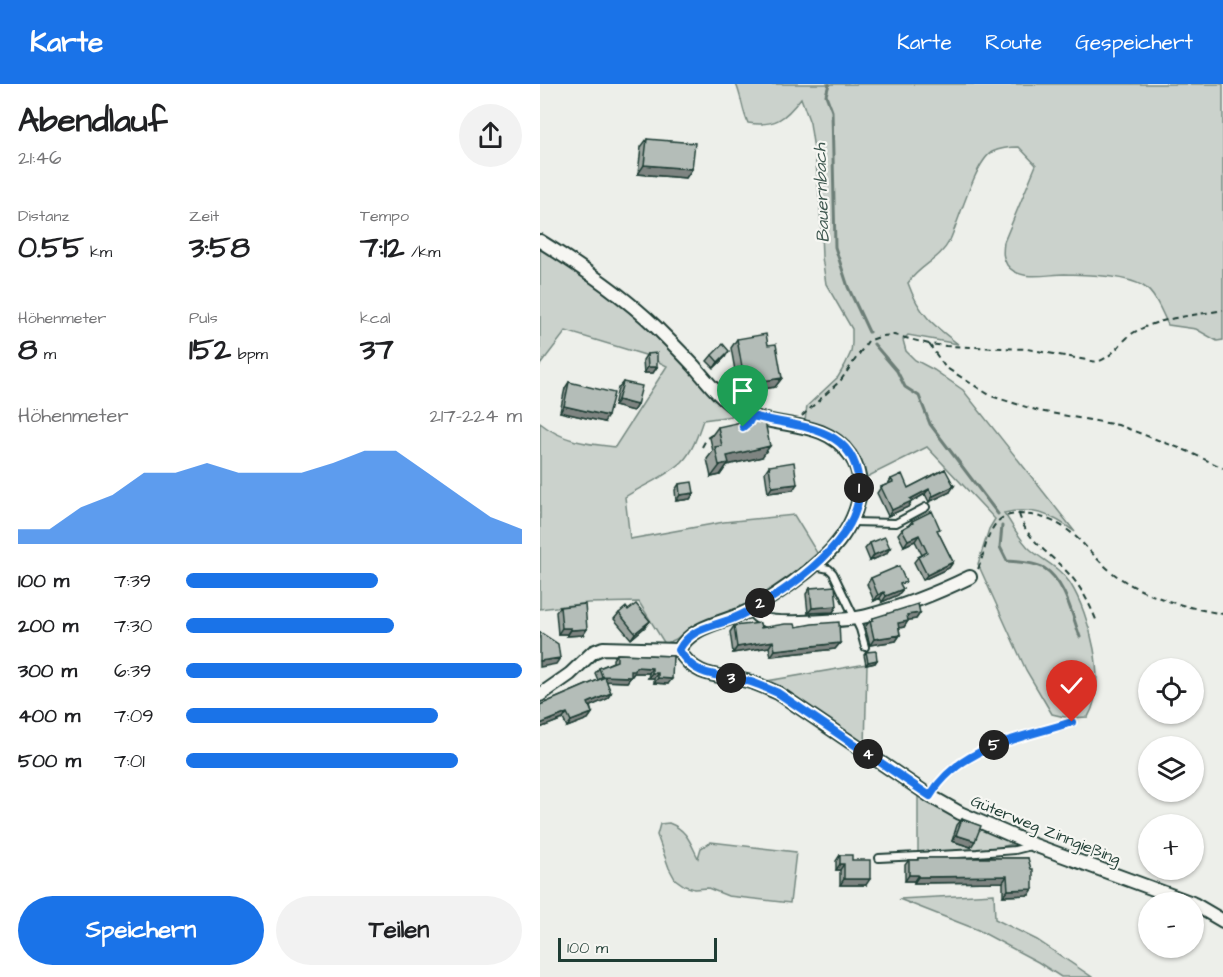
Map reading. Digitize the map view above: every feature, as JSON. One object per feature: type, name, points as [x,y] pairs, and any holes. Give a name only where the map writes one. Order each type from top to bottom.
[{"type":"street","points":[[540,241],[599,281],[654,325],[714,390],[733,406],[752,416],[799,424],[830,436],[850,455],[855,465],[859,492],[858,505],[852,522],[838,543],[814,566],[752,609],[732,619],[691,633],[684,639],[679,650],[603,648],[593,652],[570,674],[540,695]]},
{"type":"street","points":[[752,609],[756,616],[767,621],[791,622],[863,617],[906,604],[970,577]]},
{"type":"street","name":"Güterweg Zinngießing","points":[[679,650],[685,660],[702,672],[752,682],[778,693],[930,796],[968,816],[1034,845],[1161,892]]},
{"type":"street","name":"Güterweg Zinngießing","points":[[1204,910],[1223,921]]},
{"type":"lane","points":[[852,522],[896,523],[926,507]]},
{"type":"lane","points":[[814,566],[829,569],[834,573],[866,647]]},
{"type":"lane","points":[[879,858],[1015,850],[1034,845]]},
{"type":"path","points":[[799,424],[806,412],[842,380],[868,341],[882,336],[894,335],[929,344],[1027,349],[1097,362],[1105,360],[1133,333],[1157,322],[1223,310]]},
{"type":"path","points":[[929,344],[945,368],[992,396],[1039,411],[1118,425],[1187,451],[1223,468]]},
{"type":"path","points":[[702,447],[707,438],[718,430]]},
{"type":"path","points":[[1019,514],[1021,523],[1030,536],[1071,576],[1084,595],[1097,622]]},
{"type":"path","points":[[970,577],[978,569],[996,523],[1004,517],[1019,514],[1036,516],[1061,524],[1079,539],[1107,569],[1133,586],[1166,599],[1223,614]]},
{"type":"path","points":[[930,796],[949,771],[987,747],[1072,722]]},
{"type":"shaded area","points":[[736,84],[1223,84],[1223,340],[1217,341],[1196,329],[1168,325],[1151,293],[1135,282],[1094,275],[1026,275],[1012,270],[1004,259],[1004,242],[1036,165],[1019,147],[992,152],[986,158],[974,179],[946,247],[918,271],[908,283],[922,311],[941,331],[958,344],[908,335],[903,340],[906,351],[915,360],[963,390],[1075,532],[1059,521],[1033,511],[1004,513],[1027,546],[1057,569],[1070,583],[1084,613],[1090,630],[1096,668],[1094,703],[1088,717],[1069,718],[1052,714],[1026,670],[978,564],[989,529],[995,519],[927,447],[863,479],[854,456],[844,440],[828,429],[805,420],[807,406],[838,377],[851,352],[852,343],[852,329],[826,284],[816,163],[810,123],[801,98],[779,120],[765,124],[748,123]]},
{"type":"shaded area","points":[[540,245],[627,307],[740,415],[703,420],[692,448],[682,462],[625,497],[630,539],[724,522],[794,515],[819,556],[797,574],[744,608],[689,628],[676,639],[665,644],[639,602],[588,603],[540,609],[540,423],[567,438],[615,447],[667,366],[645,355],[566,331],[540,365]]},
{"type":"shaded area","points":[[867,664],[865,747],[761,682]]},
{"type":"shaded area","points":[[918,793],[1016,843],[990,850],[918,853]]},
{"type":"shaded area","points":[[669,823],[684,833],[698,858],[701,848],[711,842],[796,852],[790,903],[728,896],[708,888],[694,889],[685,886],[675,879],[657,835],[660,824]]},
{"type":"shaded area","points":[[994,894],[995,919],[1037,940],[1092,977],[1061,977],[978,930],[899,899]]},
{"type":"building","points":[[647,139],[695,143],[692,169],[644,165]]},
{"type":"building","points":[[766,334],[768,345],[776,344],[782,378],[745,384],[737,339]]},
{"type":"building","points":[[723,344],[729,351],[718,362],[712,355]]},
{"type":"building","points":[[657,353],[657,367],[648,367],[647,354]]},
{"type":"building","points":[[569,382],[614,393],[608,416],[564,406]]},
{"type":"building","points":[[623,382],[642,386],[637,405],[618,400]]},
{"type":"building","points":[[764,417],[770,446],[727,456],[729,463],[719,465],[715,447],[722,446],[718,427]]},
{"type":"building","points":[[794,462],[797,484],[772,487],[769,466]]},
{"type":"building","points":[[945,469],[954,486],[933,496],[929,489],[910,499],[912,501],[892,510],[881,487],[893,482],[891,479],[902,474],[908,488]]},
{"type":"building","points":[[692,482],[694,493],[680,495],[679,484]]},
{"type":"building","points":[[932,511],[940,529],[937,530],[953,562],[927,575],[918,557],[927,552],[919,535],[908,540],[902,529]]},
{"type":"building","points":[[885,537],[890,548],[874,555],[870,543]]},
{"type":"building","points":[[899,566],[906,582],[900,584],[903,589],[886,596],[884,592],[878,595],[871,578]]},
{"type":"building","points":[[835,586],[837,606],[812,608],[810,588]]},
{"type":"building","points":[[585,604],[587,629],[562,628],[560,607]]},
{"type":"building","points":[[636,604],[650,621],[635,633],[619,613],[626,607],[628,610]]},
{"type":"building","points":[[918,604],[920,613],[907,615],[908,621],[898,623],[900,635],[874,639],[870,621],[873,618]]},
{"type":"building","points":[[839,622],[840,643],[775,650],[773,641],[737,647],[734,626],[760,623],[761,628],[785,624],[795,624],[796,627]]},
{"type":"building","points":[[540,632],[558,644],[560,658],[540,661]]},
{"type":"building","points":[[876,651],[877,660],[868,662],[866,652]]},
{"type":"building","points":[[617,654],[673,656],[672,679],[658,678],[658,673],[652,673],[652,668],[636,667],[635,671],[631,671],[631,677],[602,676],[599,668],[617,661]]},
{"type":"building","points":[[605,677],[611,693],[588,703],[592,713],[571,721],[567,713],[540,724],[540,705]]},
{"type":"building","points":[[962,819],[981,826],[975,841],[956,835]]},
{"type":"building","points":[[840,855],[852,855],[852,860],[870,860],[870,879],[844,879],[844,864],[840,864]]},
{"type":"building","points":[[918,858],[1028,858],[1031,869],[1033,869],[1033,889],[1008,890],[1007,876],[918,877],[918,875],[909,875],[909,860],[918,860]]},
{"type":"waterway","name":"Bauernbach","points":[[829,84],[826,95],[832,111],[835,247],[848,287],[869,332]]},
{"type":"waterway","name":"Bauernbach","points":[[874,344],[897,371],[905,387],[919,396],[930,424],[998,514]]},
{"type":"waterway","name":"Bauernbach","points":[[1002,526],[1000,547],[1007,561],[1036,565],[1051,574],[1063,590],[1080,637]]},
{"type":"route","points":[[743,427],[752,416],[799,424],[830,436],[850,455],[855,465],[859,492],[858,505],[848,529],[823,559],[752,609],[732,619],[691,633],[684,639],[679,650],[685,660],[702,672],[752,682],[778,693],[930,796],[949,771],[987,747],[1072,722]]}]
